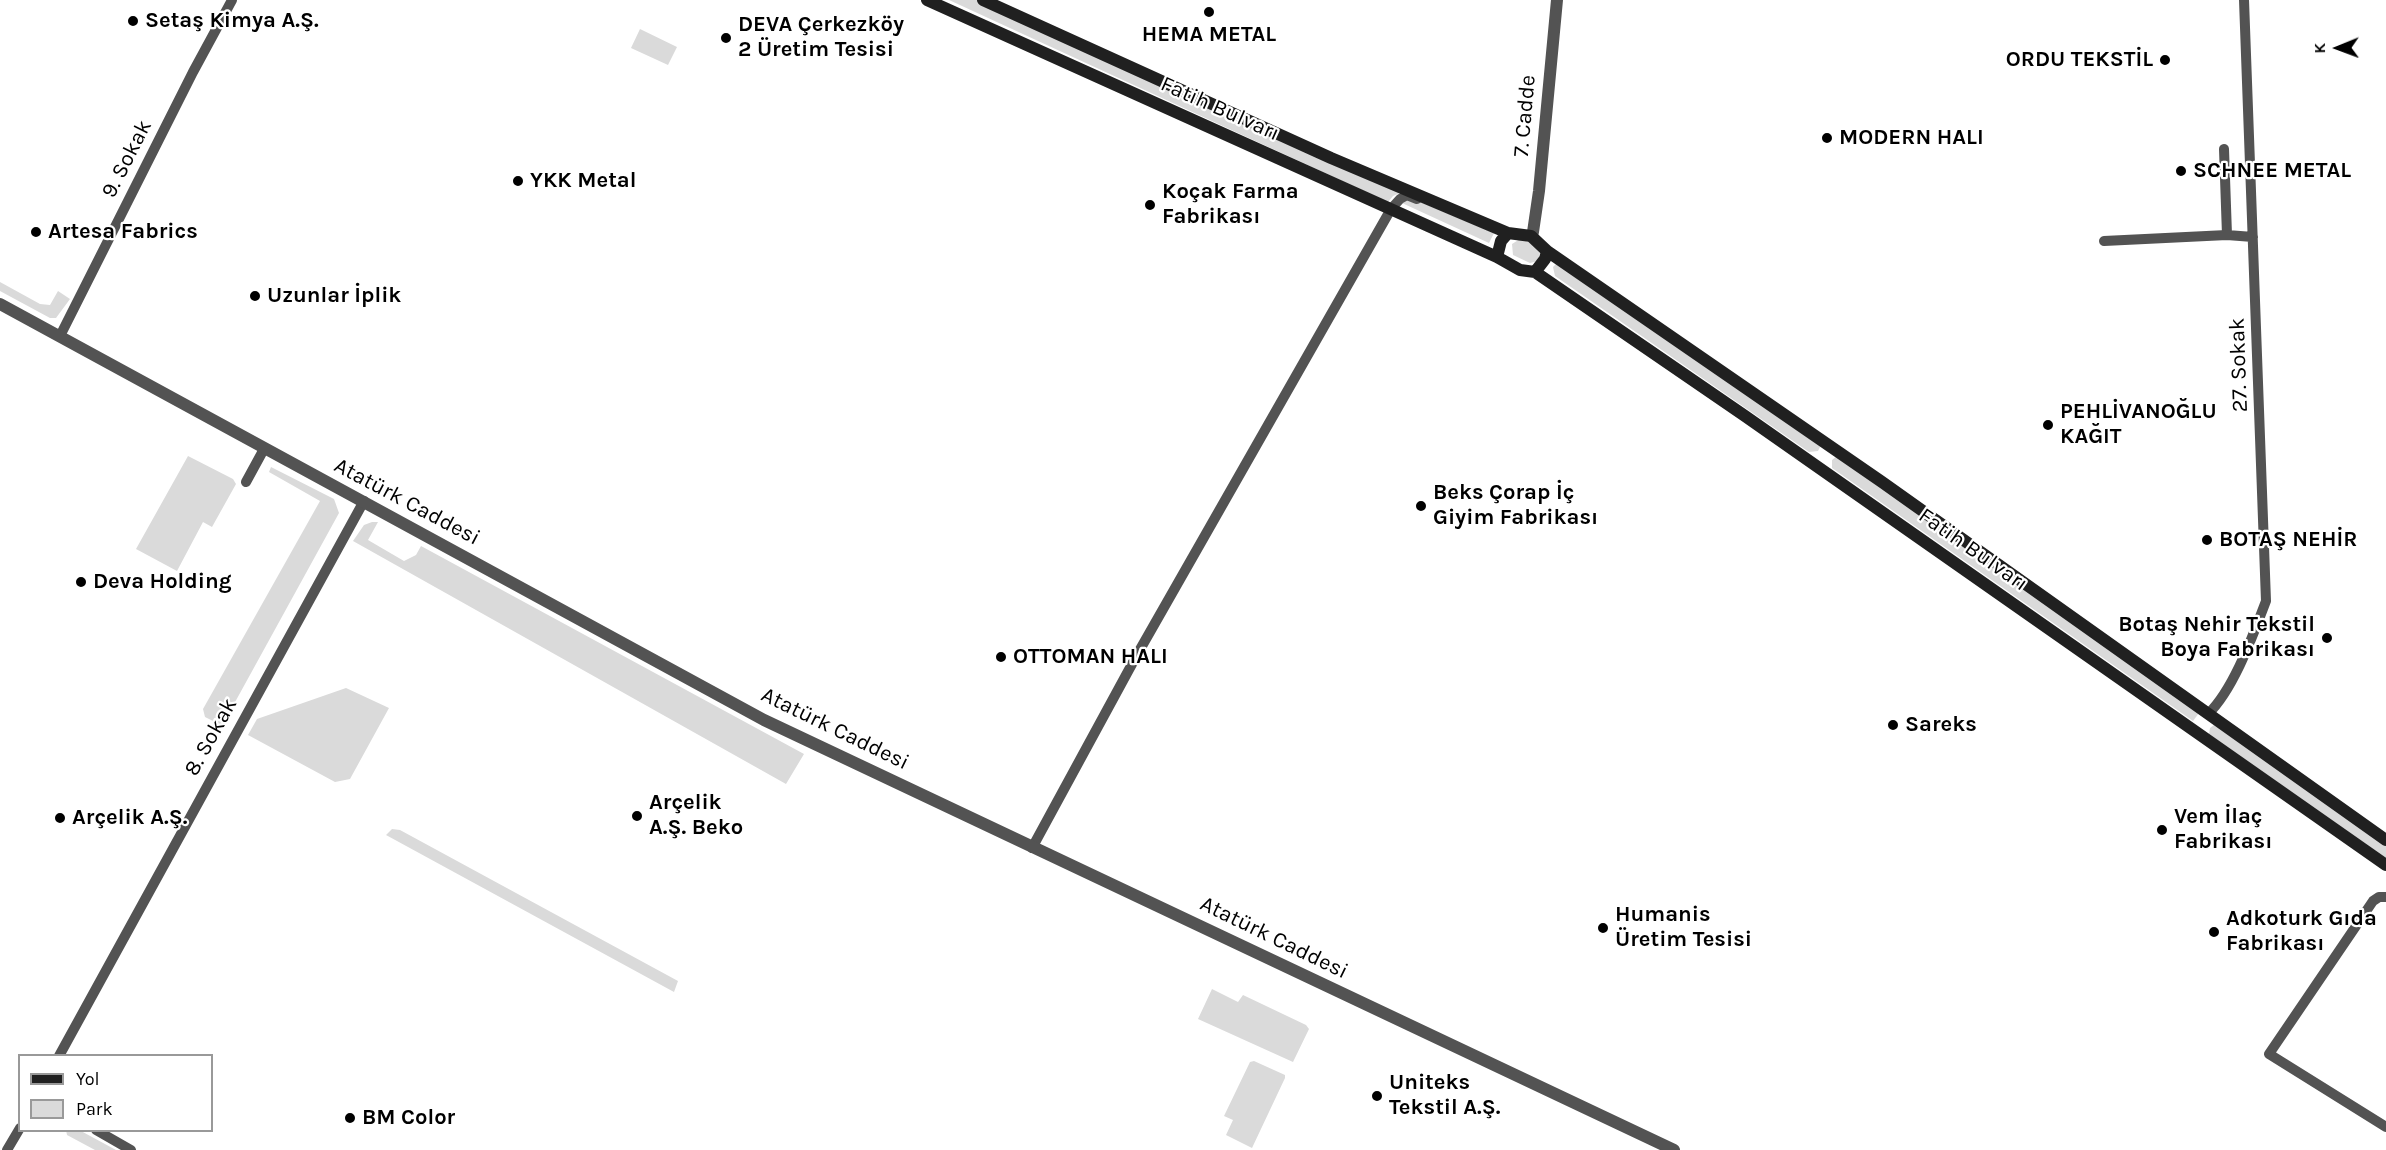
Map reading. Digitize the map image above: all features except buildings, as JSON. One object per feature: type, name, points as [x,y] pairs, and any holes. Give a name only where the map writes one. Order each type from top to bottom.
[{"type":"main road","name":"Fatih Bulvarı","points":[[927,0],[1497,257],[1520,270],[1535,272],[1754,422],[2386,865]]},
{"type":"main road","name":"Fatih Bulvarı","points":[[983,0],[1440,206],[1508,233],[1531,236],[1547,251],[1874,476],[2386,840]]},
{"type":"main road","points":[[1497,257],[1501,241],[1508,233]]},
{"type":"main road","points":[[1535,272],[1545,259],[1547,251]]},
{"type":"street","name":"9. Sokak","points":[[60,336],[193,72],[232,0]]},
{"type":"street","name":"7. Cadde","points":[[1531,236],[1539,191],[1557,0]]},
{"type":"street","name":"27. Sokak","points":[[2208,714],[2224,694],[2250,642],[2266,602],[2244,0]]},
{"type":"street","points":[[2224,149],[2227,235]]},
{"type":"street","points":[[1032,848],[1138,653],[1391,209],[1407,195],[1440,206]]},
{"type":"street","points":[[2103,241],[2227,235],[2253,237]]},
{"type":"street","name":"Atatürk Caddesi","points":[[0,304],[764,720],[1674,1150]]},
{"type":"street","points":[[246,482],[264,448]]},
{"type":"street","name":"8. Sokak","points":[[60,1054],[364,501]]},
{"type":"street","points":[[2386,897],[2373,901],[2269,1054],[2386,1127]]},
{"type":"street","points":[[7,1150],[18,1131]]},
{"type":"street","points":[[98,1132],[131,1150]]},
{"type":"green space","points":[[949,0],[977,0],[1400,193],[1388,202]]},
{"type":"green space","points":[[640,29],[677,47],[668,65],[631,48]]},
{"type":"green space","points":[[1413,199],[1494,233],[1489,243],[1402,203]]},
{"type":"green space","points":[[1520,239],[1537,245],[1540,253],[1538,261],[1530,263],[1513,255],[1512,244]]},
{"type":"green space","points":[[1557,263],[1821,445],[1818,451],[1809,452],[1555,276],[1553,267]]},
{"type":"green space","points":[[0,282],[40,304],[50,305],[58,291],[70,299],[56,318],[50,318],[0,291]]},
{"type":"green space","points":[[188,456],[233,479],[236,484],[212,527],[203,522],[177,571],[136,549]]},
{"type":"green space","points":[[1837,456],[2199,713],[2193,721],[1832,468],[1832,460]]},
{"type":"green space","points":[[271,467],[334,499],[339,513],[223,724],[219,724],[205,717],[203,709],[320,501],[269,472]]},
{"type":"green space","points":[[378,522],[368,540],[404,561],[416,555],[421,546],[804,754],[786,784],[353,541],[364,525]]},
{"type":"green space","points":[[346,688],[389,708],[350,779],[335,782],[248,735],[257,719]]},
{"type":"green space","points":[[2214,725],[2386,844],[2386,858],[2209,734],[2210,728]]},
{"type":"green space","points":[[392,829],[400,830],[678,981],[674,992],[386,835]]},
{"type":"green space","points":[[1212,989],[1238,1002],[1243,995],[1306,1025],[1309,1029],[1293,1062],[1198,1019]]},
{"type":"green space","points":[[1254,1061],[1285,1075],[1285,1078],[1252,1148],[1226,1135],[1233,1120],[1224,1116],[1250,1062]]},
{"type":"green space","points":[[66,1132],[83,1132],[116,1150],[95,1150],[67,1135]]},
{"type":"place","name":"HEMA METAL","points":[[1209,12]]},
{"type":"place","name":"Setaş Kimya A.Ş.","points":[[133,21]]},
{"type":"place","name":"DEVA Çerkezköy 2 Üretim Tesisi","points":[[726,38]]},
{"type":"place","name":"ORDU TEKSTİL","points":[[2165,60]]},
{"type":"place","name":"MODERN HALI","points":[[1827,138]]},
{"type":"place","name":"SCHNEE METAL","points":[[2181,171]]},
{"type":"place","name":"YKK Metal","points":[[518,181]]},
{"type":"place","name":"Koçak Farma Fabrikası","points":[[1150,205]]},
{"type":"place","name":"Artesa Fabrics","points":[[36,232]]},
{"type":"place","name":"Uzunlar İplik","points":[[255,296]]},
{"type":"place","name":"PEHLİVANOĞLU KAĞIT","points":[[2048,425]]},
{"type":"place","name":"Beks Çorap İç Giyim Fabrikası","points":[[1421,506]]},
{"type":"place","name":"BOTAŞ NEHİR","points":[[2207,540]]},
{"type":"place","name":"Deva Holding","points":[[81,582]]},
{"type":"place","name":"Botaş Nehir Tekstil Boya Fabrikası","points":[[2327,638]]},
{"type":"place","name":"OTTOMAN HALI","points":[[1001,657]]},
{"type":"place","name":"Sareks","points":[[1893,725]]},
{"type":"place","name":"Arçelik A.Ş. Beko","points":[[637,816]]},
{"type":"place","name":"Arçelik A.Ş.","points":[[60,818]]},
{"type":"place","name":"Vem İlaç Fabrikası","points":[[2162,830]]},
{"type":"place","name":"Humanis Üretim Tesisi","points":[[1603,928]]},
{"type":"place","name":"Adkoturk Gıda Fabrikası","points":[[2214,932]]},
{"type":"place","name":"Uniteks Tekstil A.Ş.","points":[[1377,1096]]},
{"type":"place","name":"BM Color","points":[[350,1118]]}]
